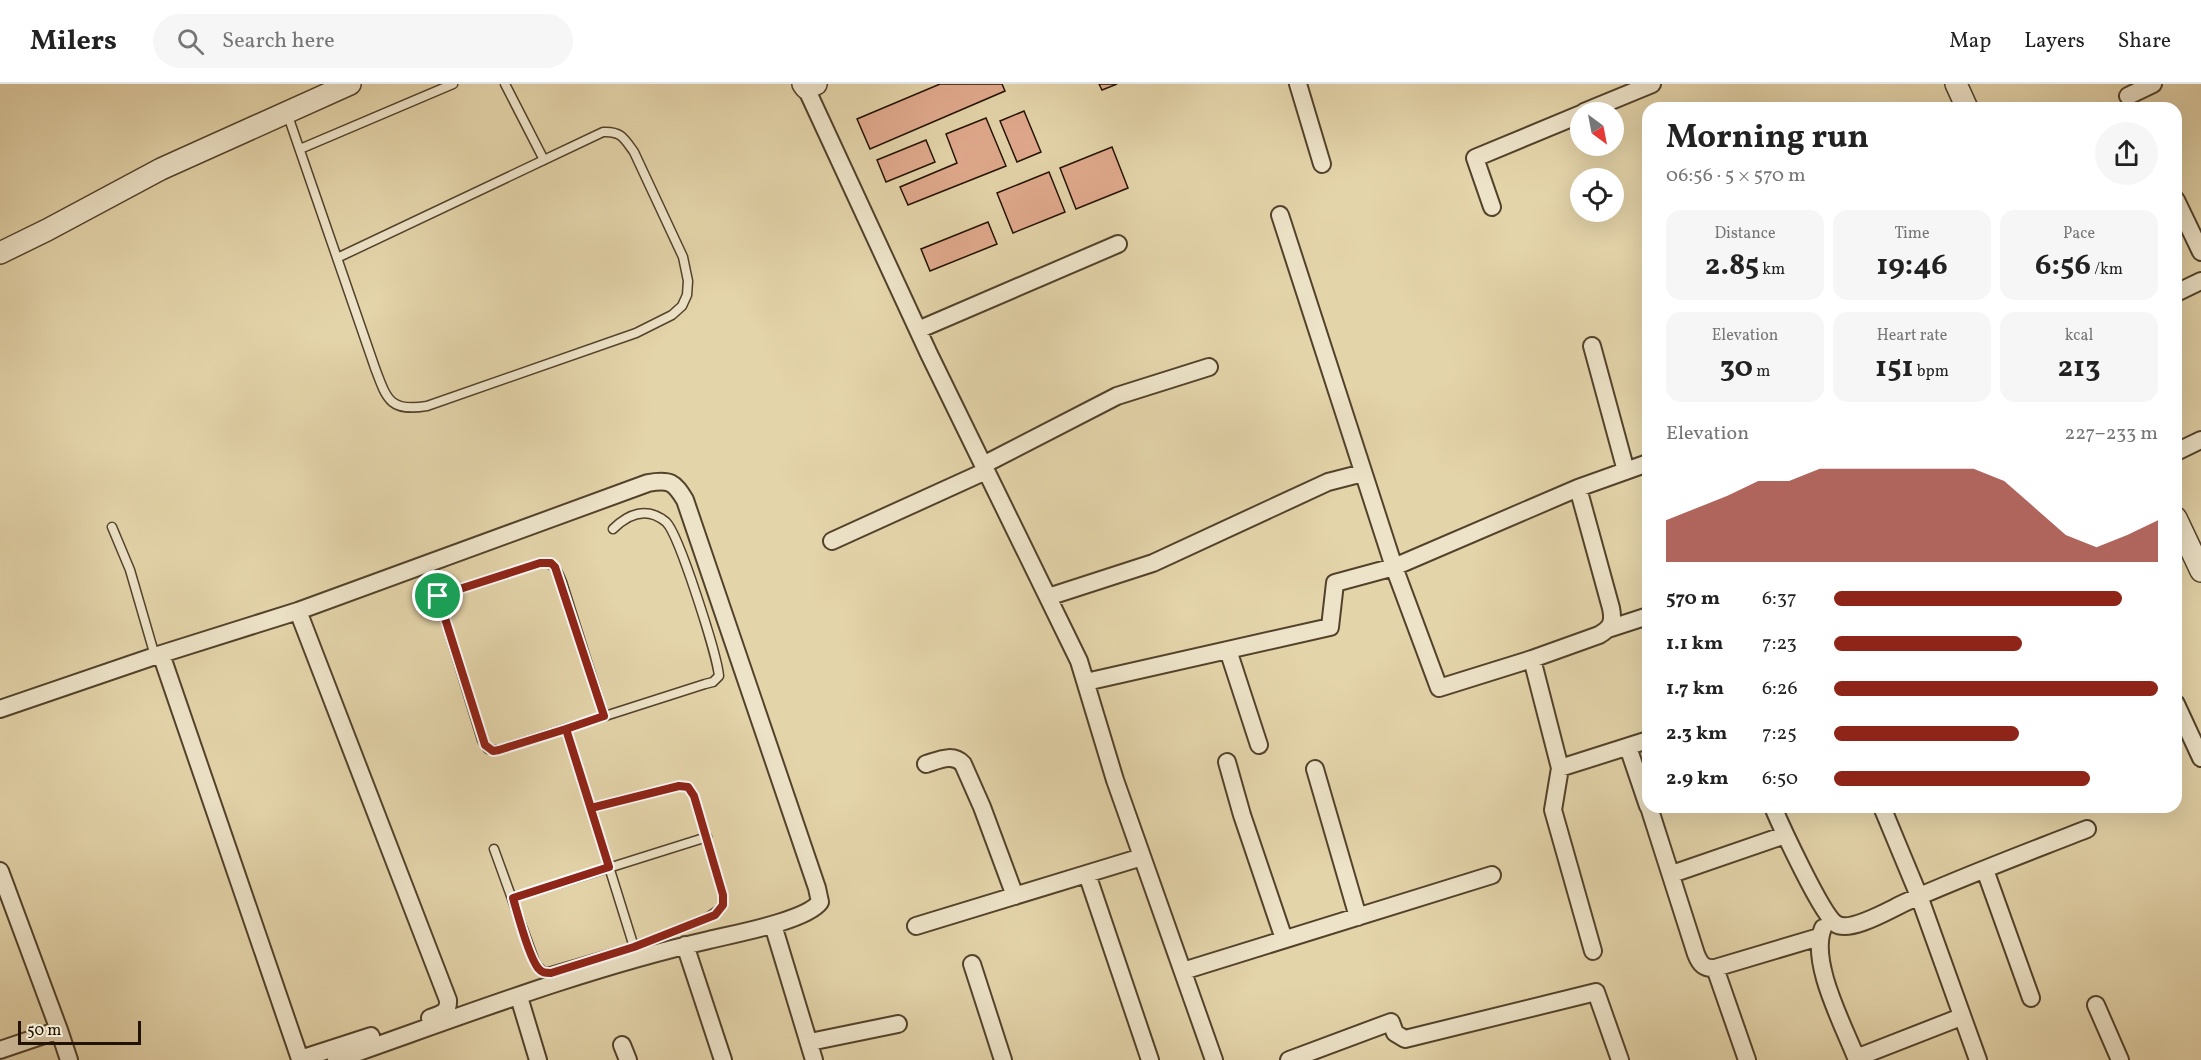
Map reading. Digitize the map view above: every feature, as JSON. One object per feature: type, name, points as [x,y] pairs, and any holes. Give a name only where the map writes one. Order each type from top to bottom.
[{"type":"street","points":[[1298,84],[1322,164]]},
{"type":"street","points":[[1609,102],[1652,84]]},
{"type":"street","points":[[1956,84],[1964,102]]},
{"type":"street","points":[[2128,96],[2153,84]]},
{"type":"street","points":[[808,85],[918,330],[1079,661],[1115,780],[1214,1060]]},
{"type":"street","points":[[0,253],[161,169],[340,86]]},
{"type":"street","points":[[1492,207],[1475,158],[1570,118]]},
{"type":"street","points":[[2182,212],[2201,252]]},
{"type":"street","points":[[1280,215],[1394,567],[1438,688],[1532,659],[1642,618]]},
{"type":"street","points":[[918,330],[1118,244]]},
{"type":"street","points":[[2182,290],[2201,281]]},
{"type":"street","points":[[1592,346],[1626,471]]},
{"type":"street","points":[[832,541],[985,468],[1117,396],[1209,367]]},
{"type":"street","points":[[2182,449],[2201,440]]},
{"type":"street","points":[[1086,682],[1330,627],[1335,583],[1394,567],[1578,488],[1642,465]]},
{"type":"street","points":[[1048,597],[1153,563],[1328,482],[1364,473]]},
{"type":"street","points":[[0,709],[158,655],[298,611],[648,483],[663,480],[673,483],[686,500],[820,898],[818,906],[773,925],[685,945],[519,997],[354,1057],[336,1060]]},
{"type":"street","points":[[1578,488],[1611,608],[1612,624],[1608,629]]},
{"type":"street","points":[[2182,531],[2201,571]]},
{"type":"street","points":[[158,655],[300,1059],[441,1014],[448,1009],[448,1000],[298,611]]},
{"type":"street","points":[[1228,650],[1259,744]]},
{"type":"street","points":[[1532,659],[1560,768],[1553,810],[1593,951]]},
{"type":"street","points":[[2182,717],[2201,758]]},
{"type":"street","points":[[1560,768],[1642,742]]},
{"type":"street","points":[[1628,747],[1642,787]]},
{"type":"street","points":[[926,764],[951,758],[959,759],[963,764],[982,807],[1015,896]]},
{"type":"street","points":[[1227,762],[1242,815],[1284,939]]},
{"type":"street","points":[[1315,769],[1358,916]]},
{"type":"street","points":[[1651,813],[1699,961],[1705,968],[1715,968],[1819,938]]},
{"type":"street","points":[[1776,813],[1828,916],[1834,923],[1841,926],[1848,926],[2087,829]]},
{"type":"street","points":[[1884,813],[1978,1060]]},
{"type":"street","points":[[1672,874],[1785,835]]},
{"type":"street","points":[[916,926],[1142,858]]},
{"type":"street","points":[[1985,870],[2031,998]]},
{"type":"street","points":[[0,871],[69,1060]]},
{"type":"street","points":[[1087,874],[1150,1060]]},
{"type":"street","points":[[1183,971],[1492,875]]},
{"type":"street","points":[[1828,916],[1819,938],[1820,965],[1857,1059],[1961,1017]]},
{"type":"street","points":[[773,925],[814,1060]]},
{"type":"street","points":[[685,945],[723,1060]]},
{"type":"street","points":[[972,964],[1003,1060]]},
{"type":"street","points":[[1715,968],[1747,1060]]},
{"type":"street","points":[[1289,1060],[1391,1022],[1395,1033],[1405,1039],[1596,992],[1620,1060]]},
{"type":"street","points":[[519,997],[538,1060]]},
{"type":"street","points":[[2096,1005],[2120,1060]]},
{"type":"street","points":[[810,1042],[898,1024]]},
{"type":"street","points":[[0,1050],[59,1030]]},
{"type":"lane","points":[[300,149],[453,84]]},
{"type":"lane","points":[[505,84],[544,160]]},
{"type":"lane","points":[[287,112],[337,258],[382,386],[389,399],[398,406],[410,409],[427,406],[636,333],[672,315],[682,306],[687,295],[688,281],[683,257],[634,152],[625,139],[615,131],[603,132],[337,258]]},
{"type":"lane","points":[[428,564],[482,740],[488,749],[499,750],[713,682],[719,676],[692,583],[676,538],[667,523],[648,513],[637,514],[630,515],[613,529]]},
{"type":"lane","points":[[112,527],[130,570],[158,655]]},
{"type":"lane","points":[[438,596],[540,563],[551,563],[562,582],[604,716]]},
{"type":"lane","points":[[566,729],[634,947]]},
{"type":"lane","points":[[494,849],[536,965],[545,973],[634,947],[707,918],[720,909],[723,905],[723,895],[707,837],[692,792],[685,786],[591,808]]},
{"type":"lane","points":[[513,898],[707,837]]},
{"type":"building","points":[[940,84],[1002,84],[1005,91],[870,149],[857,119]]},
{"type":"building","points":[[1099,84],[1117,84],[1102,90]]},
{"type":"building","points":[[1024,111],[1041,152],[1017,162],[1000,121]]},
{"type":"building","points":[[986,118],[1006,166],[908,205],[900,187],[957,163],[946,134]]},
{"type":"building","points":[[926,140],[935,162],[886,182],[877,160]]},
{"type":"building","points":[[1112,147],[1128,188],[1076,209],[1060,168]]},
{"type":"building","points":[[1049,172],[1065,212],[1013,233],[997,193]]},
{"type":"building","points":[[988,222],[997,244],[930,271],[921,249]]},
{"type":"route","points":[[438,596],[485,745],[493,751],[499,750],[566,729],[609,867],[513,898],[539,970],[551,973],[634,947],[715,915],[723,905],[723,895],[691,789],[679,786],[591,808],[566,729],[604,716],[562,582],[555,567],[551,563],[540,563],[438,596]]}]
